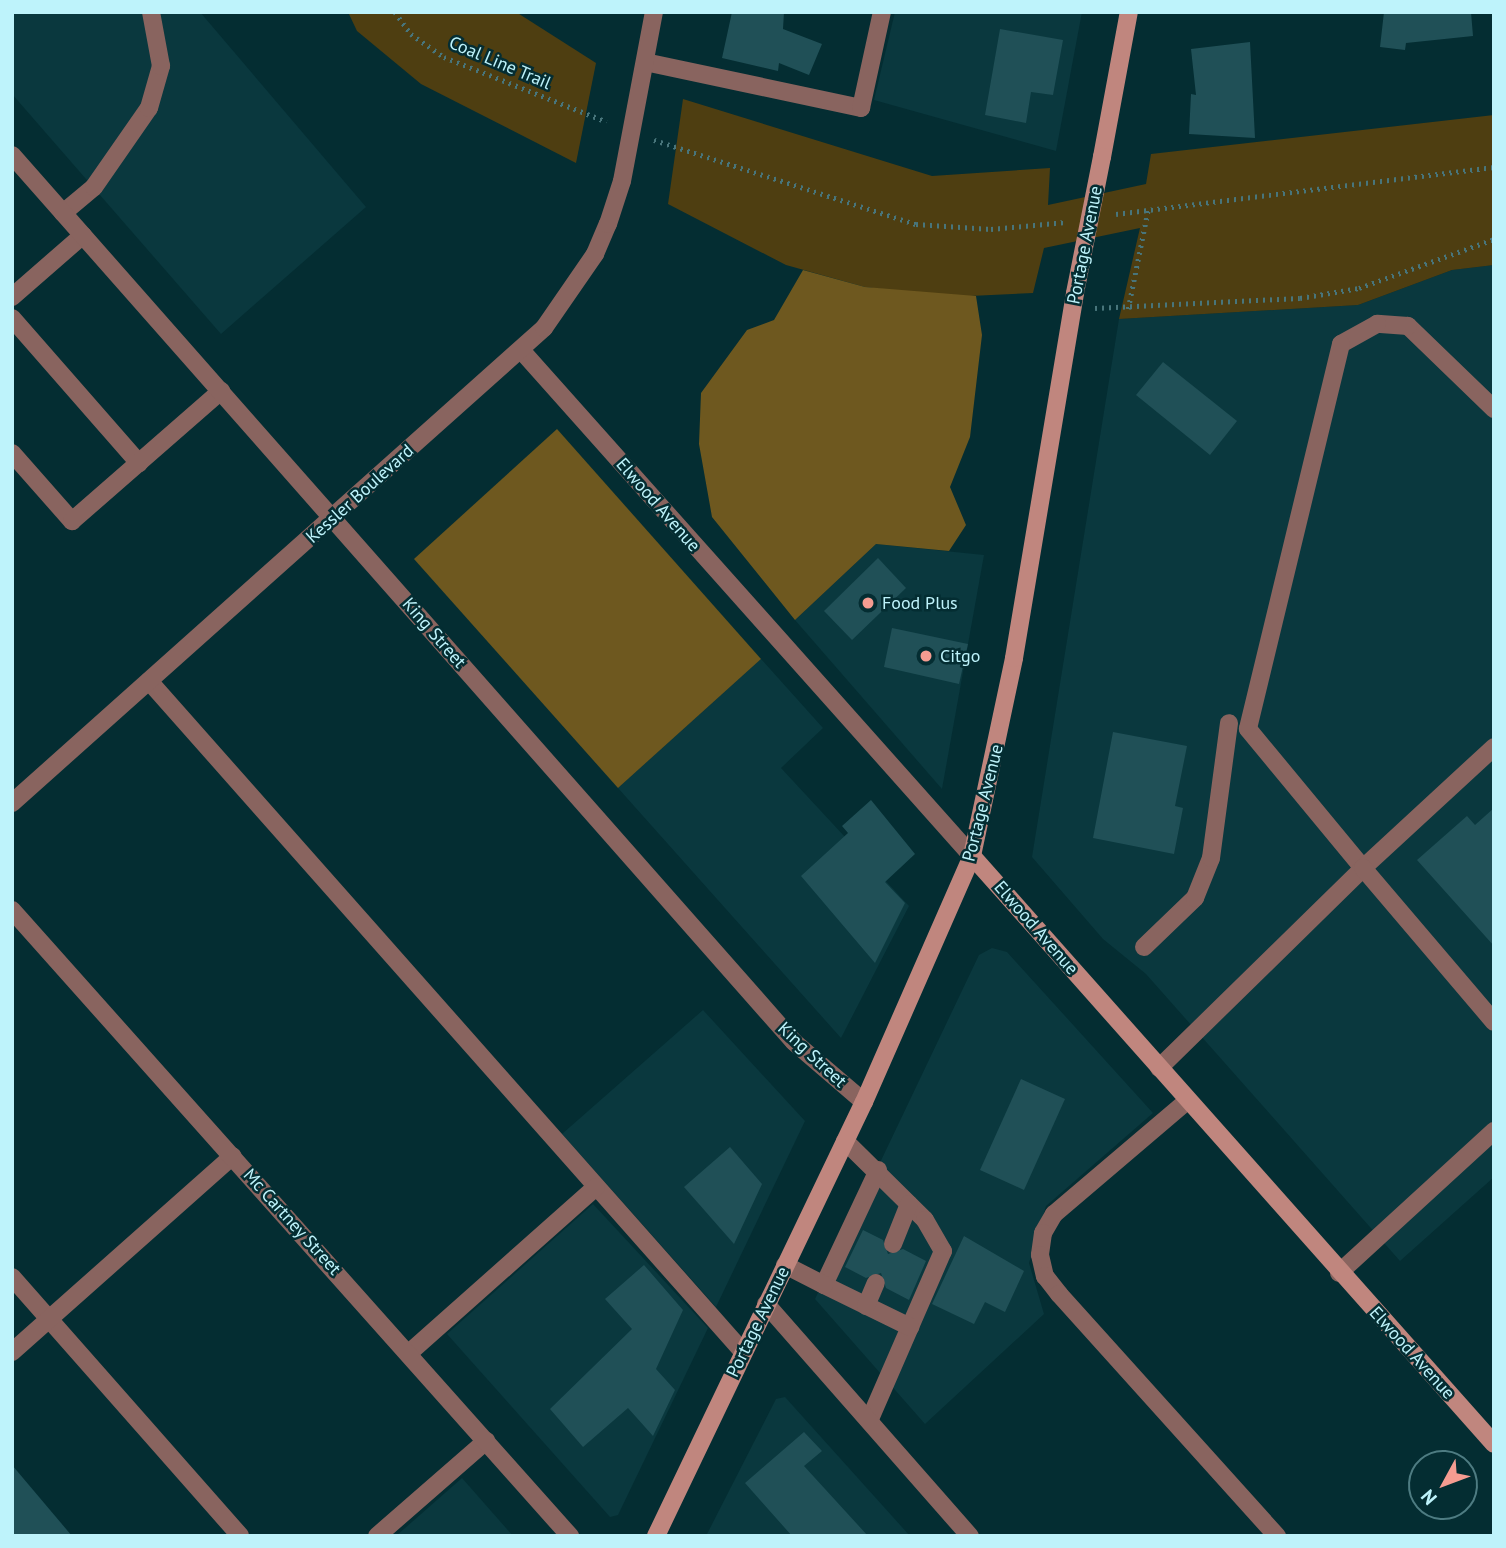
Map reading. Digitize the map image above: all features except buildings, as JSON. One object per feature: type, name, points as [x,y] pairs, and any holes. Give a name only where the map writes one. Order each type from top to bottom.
[{"type":"main road","name":"Portage Avenue","points":[[656,1536],[864,1102],[972,856],[1014,658],[1074,299],[1129,12]]},
{"type":"main road","name":"Elwood Avenue","points":[[972,856],[1339,1273],[1494,1444]]},
{"type":"street","points":[[63,213],[94,187],[149,108],[161,66],[151,12]]},
{"type":"street","name":"Kessler Boulevard","points":[[12,803],[521,350],[595,254],[622,181],[654,12]]},
{"type":"street","points":[[645,62],[861,108],[882,12]]},
{"type":"street","name":"King Street","points":[[12,155],[793,1042],[864,1102]]},
{"type":"street","points":[[12,297],[83,235]]},
{"type":"street","points":[[12,318],[139,463]]},
{"type":"street","points":[[1494,409],[1408,326],[1377,324],[1341,344],[1248,729],[1494,1022]]},
{"type":"street","name":"Elwood Avenue","points":[[521,350],[972,856]]},
{"type":"street","points":[[12,453],[72,521],[221,391]]},
{"type":"street","points":[[149,681],[743,1352]]},
{"type":"street","points":[[1144,947],[1195,898],[1211,858],[1229,723]]},
{"type":"street","points":[[1159,1068],[1363,869],[1494,747]]},
{"type":"street","name":"Mc Cartney Street","points":[[12,910],[570,1536]]},
{"type":"street","points":[[1187,1101],[1054,1214],[1043,1233],[1040,1255],[1045,1276],[1059,1294],[1278,1536]]},
{"type":"street","points":[[1339,1273],[1494,1131]]},
{"type":"street","points":[[845,1141],[878,1170],[909,1204],[943,1251],[869,1421]]},
{"type":"street","points":[[12,1352],[233,1156]]},
{"type":"street","points":[[824,1285],[878,1170]]},
{"type":"street","points":[[408,1353],[596,1187]]},
{"type":"street","points":[[892,1244],[909,1204]]},
{"type":"street","points":[[785,1265],[911,1327]]},
{"type":"street","points":[[12,1277],[240,1536]]},
{"type":"street","points":[[866,1306],[876,1283]]},
{"type":"street","points":[[766,1304],[971,1536]]},
{"type":"street","points":[[377,1536],[486,1441]]},
{"type":"path","name":"Coal Line Trail","points":[[395,12],[411,34],[444,57],[606,122]]},
{"type":"path","points":[[1128,309],[1148,210]]},
{"type":"path","points":[[1074,299],[1128,309],[1300,298],[1359,288],[1494,239]]},
{"type":"shaded area","points":[[12,12],[200,12],[366,207],[221,334],[12,94]]},
{"type":"shaded area","points":[[348,12],[516,12],[596,63],[576,163],[421,84],[357,31]]},
{"type":"shaded area","points":[[895,12],[1082,12],[1056,151],[874,100]]},
{"type":"shaded area","points":[[683,99],[932,176],[1050,168],[1048,205],[1146,184],[1151,154],[1494,115],[1494,265],[1452,270],[1358,305],[1119,319],[1140,228],[1044,248],[1033,293],[949,297],[865,287],[786,265],[668,204]]},
{"type":"shaded area","points":[[1494,265],[1494,1177],[1400,1261],[1146,974],[1103,939],[1032,857],[1119,319],[1358,305],[1452,270]]},
{"type":"shaded area","points":[[803,270],[865,287],[976,296],[982,335],[970,437],[950,487],[966,525],[949,551],[876,544],[795,620],[712,517],[699,444],[701,393],[747,330],[774,320]]},
{"type":"shaded area","points":[[557,429],[761,659],[618,788],[414,559]]},
{"type":"shaded area","points":[[876,544],[984,555],[942,789],[795,620]]},
{"type":"shaded area","points":[[761,659],[823,728],[781,768],[909,906],[841,1038],[618,788]]},
{"type":"shaded area","points":[[992,948],[1007,952],[1153,1113],[1046,1206],[1029,1263],[1044,1314],[925,1424],[815,1299],[979,955]]},
{"type":"shaded area","points":[[703,1010],[805,1121],[716,1307],[562,1134]]},
{"type":"shaded area","points":[[593,1204],[708,1328],[618,1515],[610,1517],[447,1334]]},
{"type":"shaded area","points":[[785,1397],[910,1536],[706,1536],[776,1399]]},
{"type":"shaded area","points":[[462,1478],[513,1536],[396,1536]]},
{"type":"place","name":"Food Plus","points":[[868,603]]},
{"type":"place","name":"Citgo","points":[[926,656]]}]
